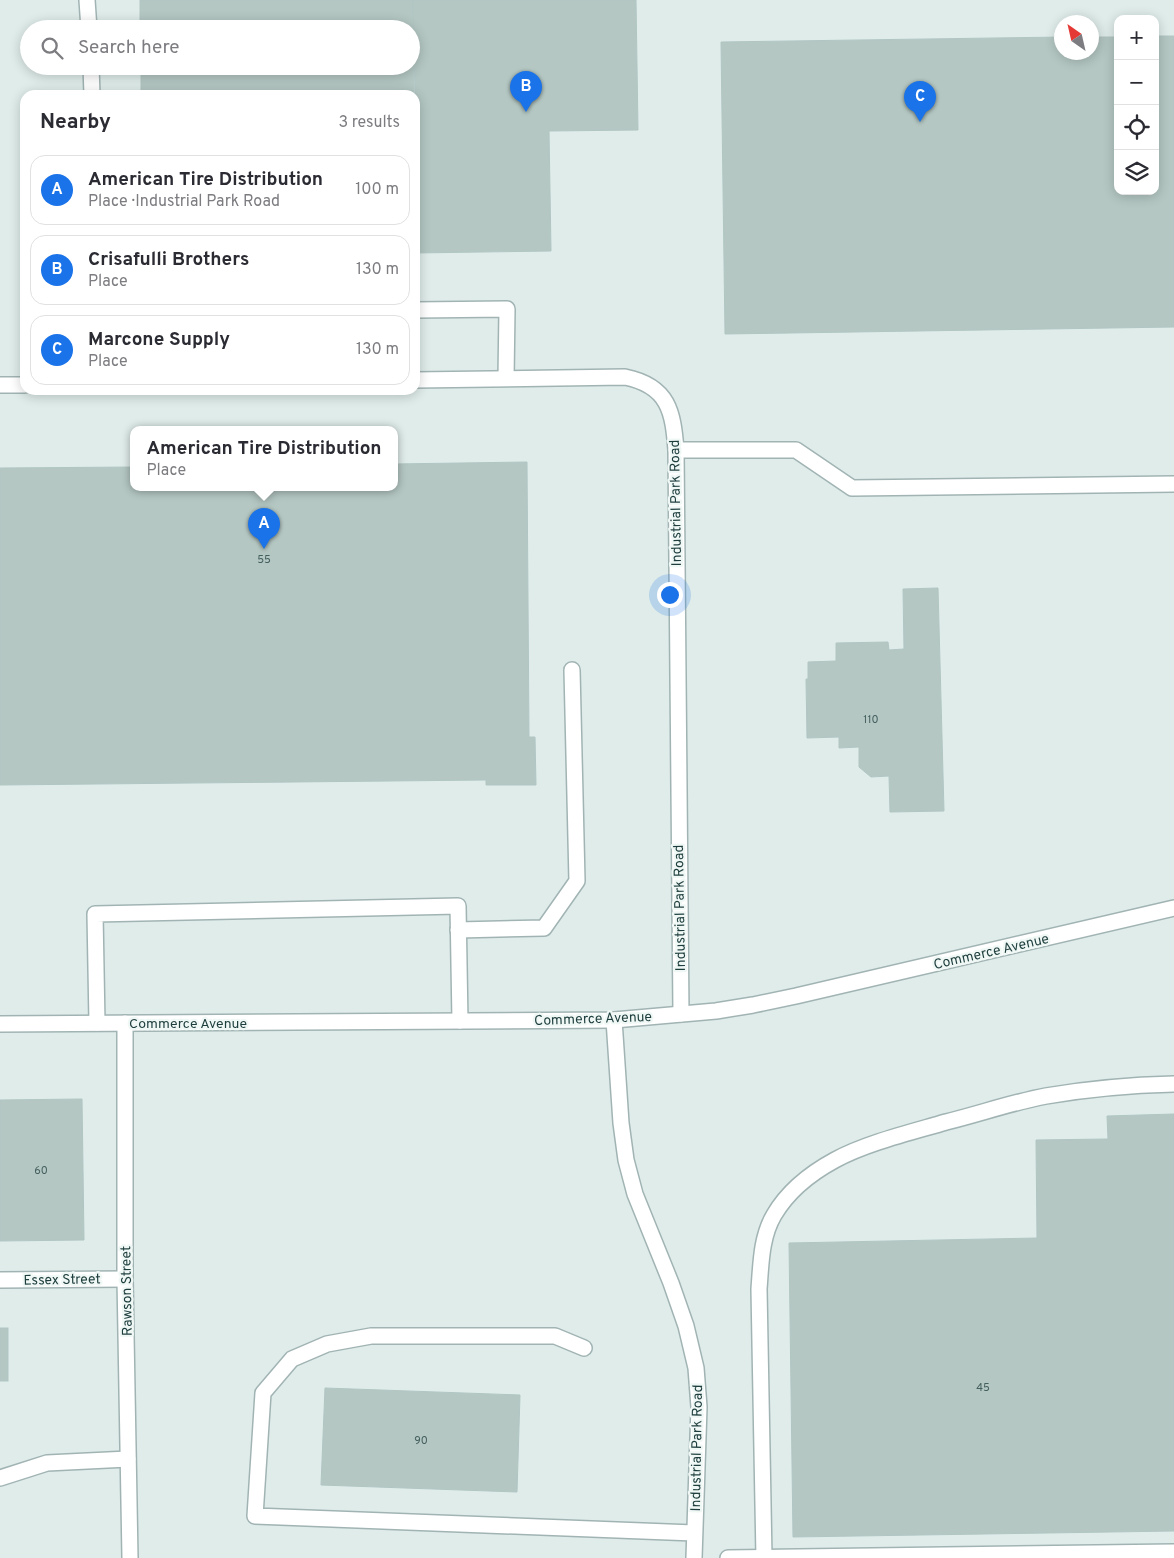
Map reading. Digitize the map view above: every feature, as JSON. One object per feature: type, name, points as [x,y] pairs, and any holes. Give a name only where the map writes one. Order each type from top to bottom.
[{"type":"street","points":[[87,0],[88,20]]},
{"type":"street","points":[[91,75],[92,90]]},
{"type":"street","points":[[420,310],[507,309],[506,378]]},
{"type":"street","name":"Industrial Park Road","points":[[420,380],[618,377],[640,381],[658,392],[667,404],[673,417],[676,450],[681,1014]]},
{"type":"street","points":[[0,385],[20,385]]},
{"type":"street","points":[[676,450],[796,450],[852,488],[1174,484]]},
{"type":"street","points":[[458,930],[544,928],[577,881],[572,670]]},
{"type":"street","points":[[97,1024],[96,914],[458,906],[460,1021]]},
{"type":"street","name":"Commerce Avenue","points":[[0,1024],[614,1020],[681,1014],[753,1005],[1174,908]]},
{"type":"street","name":"Industrial Park Road","points":[[614,1020],[621,1123],[626,1160],[636,1194],[686,1326],[696,1368],[699,1407],[694,1558]]},
{"type":"street","name":"Rawson Street","points":[[125,1023],[125,1278],[130,1558]]},
{"type":"street","points":[[764,1558],[760,1289],[762,1258],[766,1230],[788,1196],[802,1182],[836,1159],[910,1132],[1045,1096],[1155,1084],[1174,1084]]},
{"type":"street","name":"Essex Street","points":[[0,1280],[125,1278]]},
{"type":"street","points":[[584,1348],[555,1336],[371,1336],[327,1344],[292,1359],[263,1393],[255,1516],[694,1532]]},
{"type":"street","points":[[0,1478],[47,1463],[128,1459]]},
{"type":"street","points":[[728,1558],[1174,1552]]},
{"type":"building","points":[[140,0],[413,0],[413,20],[140,20]]},
{"type":"building","points":[[413,0],[636,0],[638,130],[549,131],[551,251],[420,253],[420,90],[415,90],[415,75],[420,75],[420,20],[413,20]]},
{"type":"building","points":[[1159,36],[1174,36],[1174,327],[725,334],[721,42],[1054,37],[1054,60],[1099,60],[1099,37],[1114,37],[1114,195],[1159,195]]},
{"type":"building","points":[[141,75],[414,75],[414,90],[141,90]]},
{"type":"building","points":[[527,462],[529,737],[535,737],[536,785],[486,785],[486,780],[0,785],[0,468],[130,467],[130,491],[398,491],[398,464]]},
{"type":"building","points":[[938,588],[944,811],[890,812],[889,776],[871,777],[859,767],[859,747],[839,748],[839,737],[807,738],[806,679],[808,679],[808,662],[836,661],[836,643],[888,642],[889,650],[904,649],[903,589]]},
{"type":"building","points":[[82,1099],[84,1240],[0,1241],[0,1100]]},
{"type":"building","points":[[1174,1114],[1174,1531],[793,1537],[789,1243],[1037,1238],[1036,1140],[1108,1139],[1107,1116]]},
{"type":"building","points":[[0,1328],[8,1328],[8,1381],[0,1381]]},
{"type":"building","points":[[325,1388],[520,1395],[517,1492],[321,1485]]},
{"type":"place","name":"Crisafulli Brothers","points":[[526,112]]},
{"type":"place","name":"Marcone Supply","points":[[920,122]]},
{"type":"place","name":"American Tire Distribution","points":[[264,549]]}]
